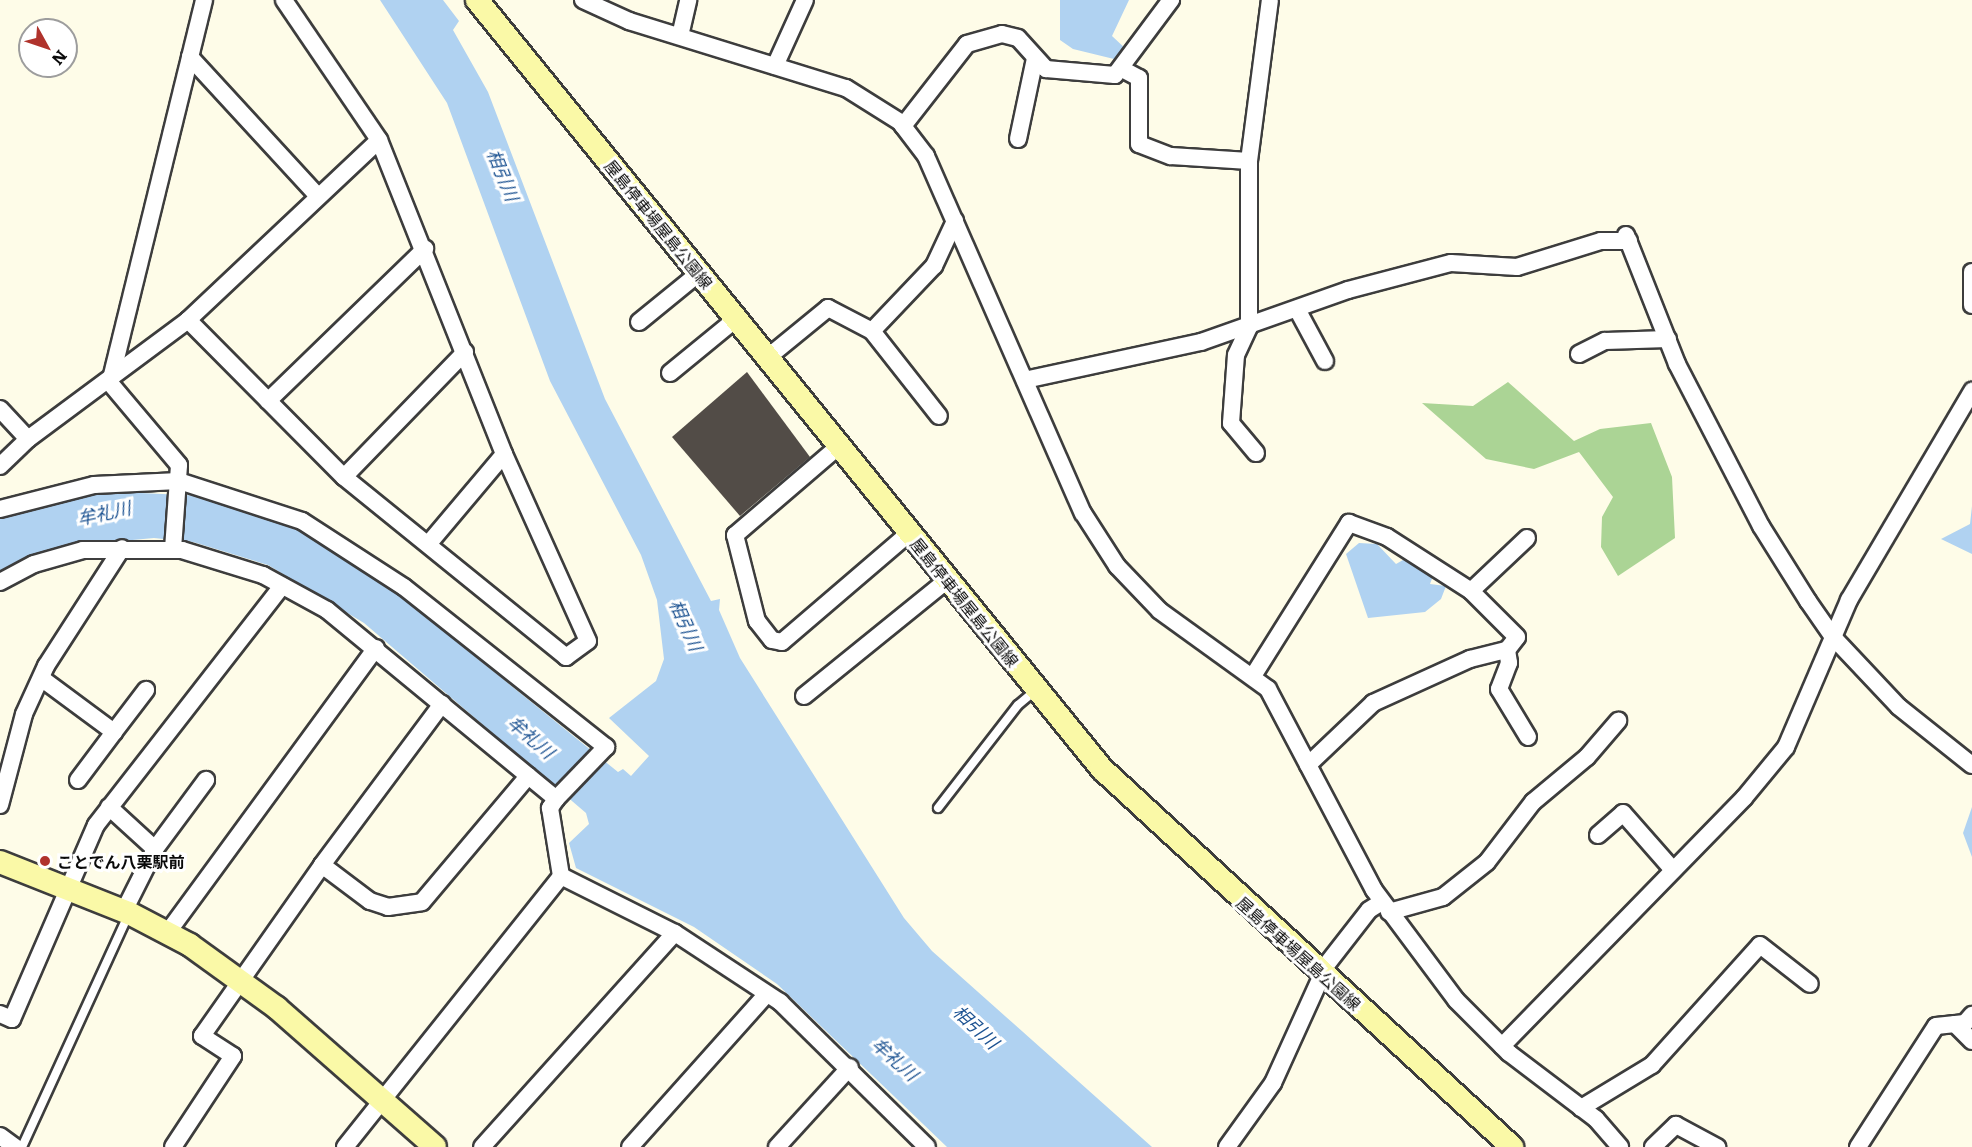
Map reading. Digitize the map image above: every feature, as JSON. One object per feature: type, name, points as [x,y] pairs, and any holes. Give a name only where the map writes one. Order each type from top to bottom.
[{"type":"main road","name":"屋島停車場屋島公園線","points":[[477,0],[1036,690],[1122,790],[1512,1147]]},
{"type":"main road","points":[[0,862],[69,887],[168,932],[239,979],[435,1147]]},
{"type":"street","points":[[110,382],[204,0]]},
{"type":"street","points":[[188,320],[344,477],[430,542],[566,657],[588,641],[504,454],[379,140],[284,0]]},
{"type":"street","points":[[583,0],[680,36],[866,97],[903,126],[926,156],[1083,513],[1116,566],[1168,617],[1253,676],[1273,698],[1386,907],[1456,1000],[1502,1046],[1581,1108],[1620,1147]]},
{"type":"street","points":[[680,36],[688,0]]},
{"type":"street","points":[[775,66],[805,0]]},
{"type":"street","points":[[903,126],[968,44],[1002,34],[1018,38],[1046,69],[1077,74],[1115,75],[1124,70],[1171,0]]},
{"type":"street","points":[[1256,453],[1231,423],[1236,355],[1249,327],[1249,161],[1270,0]]},
{"type":"street","points":[[190,57],[318,196]]},
{"type":"street","points":[[1018,139],[1035,58]]},
{"type":"street","points":[[1124,70],[1139,78],[1139,144],[1171,156],[1249,161]]},
{"type":"street","points":[[0,466],[28,439],[110,382],[188,320],[379,140]]},
{"type":"street","points":[[872,331],[934,266],[955,221]]},
{"type":"street","points":[[1025,380],[1249,327],[1297,309],[1451,263],[1517,267],[1601,241],[1627,238],[1668,339],[1761,526],[1833,637],[1899,707],[1972,765]]},
{"type":"street","points":[[268,401],[424,249]]},
{"type":"street","points":[[1972,272],[1972,305]]},
{"type":"street","points":[[639,322],[699,273]]},
{"type":"street","points":[[767,358],[828,308],[872,331],[939,416]]},
{"type":"street","points":[[1297,309],[1325,361]]},
{"type":"street","points":[[670,373],[736,319]]},
{"type":"street","points":[[1579,354],[1605,341],[1668,339]]},
{"type":"street","points":[[344,477],[465,352]]},
{"type":"street","points":[[110,382],[179,465],[173,549]]},
{"type":"street","points":[[1502,1046],[1673,870],[1785,747],[1833,637],[1972,391]]},
{"type":"street","points":[[0,409],[28,439]]},
{"type":"street","points":[[839,446],[735,535],[757,621],[772,640],[782,642],[909,533]]},
{"type":"street","points":[[430,542],[504,454]]},
{"type":"street","points":[[0,509],[94,485],[179,481],[270,508],[346,548],[404,587],[606,747],[550,808],[561,876],[345,1147]]},
{"type":"street","points":[[1253,676],[1349,524],[1387,537],[1471,591],[1517,637],[1507,650],[1470,659],[1373,703],[1308,765]]},
{"type":"street","points":[[1471,591],[1527,538]]},
{"type":"street","points":[[0,805],[24,714],[41,678],[122,548]]},
{"type":"street","points":[[0,582],[34,564],[83,550],[173,549],[219,558],[282,585],[376,648],[556,799]]},
{"type":"street","points":[[804,696],[947,580]]},
{"type":"street","points":[[0,1014],[12,1019],[69,887],[109,807],[282,585]]},
{"type":"street","points":[[168,932],[376,648]]},
{"type":"street","points":[[1507,650],[1509,663],[1499,689],[1528,737]]},
{"type":"street","points":[[41,678],[114,732]]},
{"type":"street","points":[[78,780],[146,690]]},
{"type":"street","points":[[173,1147],[233,1056],[202,1035],[239,979],[442,704]]},
{"type":"street","points":[[1227,1147],[1273,1083],[1323,975],[1369,910],[1443,897],[1486,862],[1533,802],[1587,757],[1618,721]]},
{"type":"street","points":[[322,865],[370,901],[388,907],[422,902],[528,776]]},
{"type":"street","points":[[127,912],[155,849],[206,780]]},
{"type":"street","points":[[109,807],[155,849]]},
{"type":"street","points":[[1598,836],[1623,813],[1673,870]]},
{"type":"street","points":[[561,876],[675,933],[767,994],[850,1067],[925,1146]]},
{"type":"street","points":[[482,1147],[675,933]]},
{"type":"street","points":[[1581,1108],[1652,1065],[1761,945],[1810,984]]},
{"type":"street","points":[[630,1147],[767,994]]},
{"type":"street","points":[[1858,1147],[1936,1026],[1955,1024],[1972,1015]]},
{"type":"street","points":[[1955,1024],[1972,1041]]},
{"type":"street","points":[[777,1147],[850,1067]]},
{"type":"street","points":[[1653,1147],[1676,1125],[1717,1147]]},
{"type":"street","points":[[0,1136],[15,1147]]},
{"type":"lane","points":[[938,808],[1018,705],[1036,690]]},
{"type":"lane","points":[[22,1147],[127,912]]},
{"type":"green space","points":[[1508,382],[1574,441],[1600,429],[1651,423],[1672,477],[1675,538],[1618,576],[1601,547],[1602,517],[1613,497],[1579,452],[1534,469],[1486,459],[1422,403],[1473,406]]},
{"type":"water","points":[[380,0],[443,0],[459,21],[453,30],[488,92],[605,399],[711,601],[720,599],[719,610],[740,658],[904,918],[932,951],[1152,1147],[947,1147],[777,984],[694,927],[576,868],[569,843],[589,824],[586,813],[364,623],[268,565],[193,542],[154,538],[78,545],[0,572],[0,518],[98,491],[205,496],[283,519],[354,559],[618,772],[623,769],[631,776],[649,756],[609,718],[656,681],[664,659],[657,600],[641,555],[550,381],[447,103]]},
{"type":"water","points":[[1060,0],[1129,0],[1112,36],[1127,50],[1114,59],[1073,49],[1060,40]]},
{"type":"water","points":[[1972,506],[1972,554],[1941,539],[1970,524]]},
{"type":"water","points":[[1359,543],[1377,544],[1396,564],[1403,560],[1419,565],[1433,576],[1430,584],[1446,586],[1441,599],[1425,612],[1368,618],[1346,554]]},
{"type":"water","points":[[1972,807],[1972,857],[1963,833]]},
{"type":"building","points":[[747,372],[810,457],[740,516],[672,437]]},
{"type":"place","name":"ことでん八栗駅前","points":[[45,861]]},
{"type":"water label","name":"相引川","points":[[503,175]]},
{"type":"water label","name":"牟礼川","points":[[104,513]]},
{"type":"water label","name":"相引川","points":[[686,625]]},
{"type":"water label","name":"牟礼川","points":[[531,737]]},
{"type":"water label","name":"相引川","points":[[976,1027]]},
{"type":"water label","name":"牟礼川","points":[[895,1059]]}]
